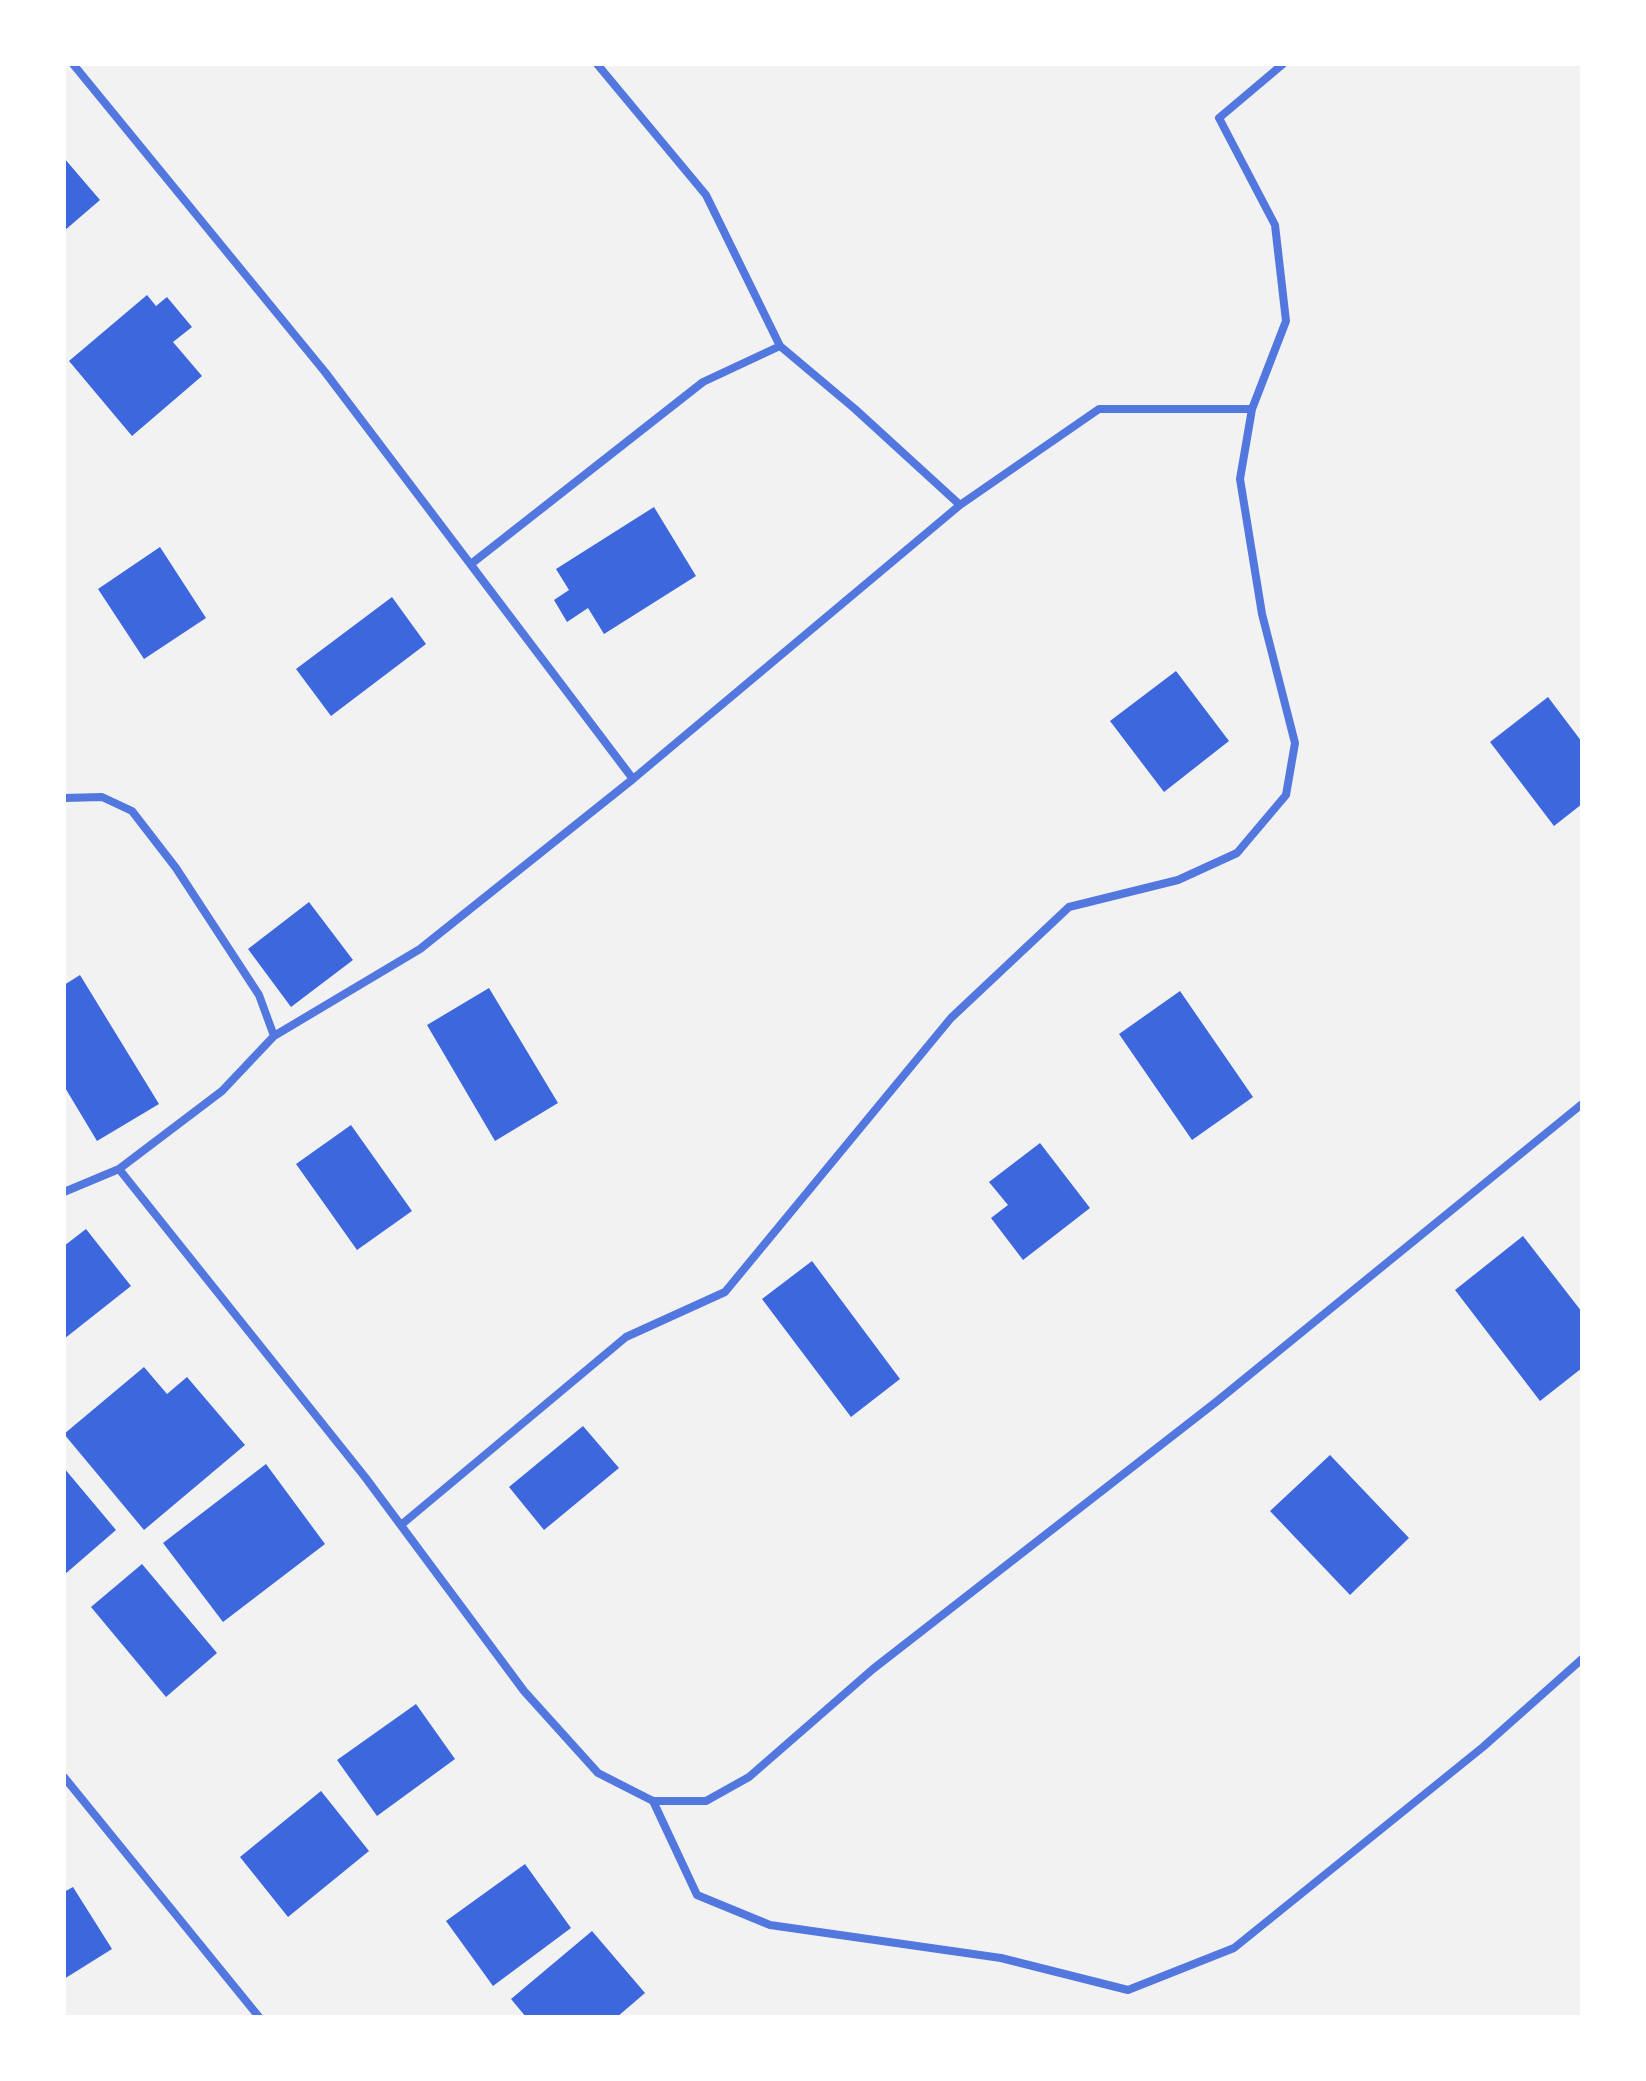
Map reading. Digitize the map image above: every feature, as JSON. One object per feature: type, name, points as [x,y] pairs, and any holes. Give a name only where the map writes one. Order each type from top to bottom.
[{"type":"street","points":[[73,64],[325,372],[633,779]]},
{"type":"street","points":[[597,64],[706,195],[780,346],[855,409],[960,505]]},
{"type":"street","points":[[401,1525],[626,1337],[725,1292],[951,1018],[1069,907],[1178,880],[1237,853],[1286,795],[1295,743],[1262,614],[1240,479],[1252,409],[1286,321],[1275,225],[1219,118],[1283,64]]},
{"type":"street","points":[[471,564],[703,382],[780,346]]},
{"type":"street","points":[[64,1192],[119,1169],[222,1091],[274,1036],[420,949],[633,779],[960,505],[1099,409],[1252,409]]},
{"type":"street","points":[[64,798],[102,797],[132,811],[176,868],[259,995],[274,1036]]},
{"type":"street","points":[[119,1169],[355,1464],[524,1691],[598,1773],[653,1801],[706,1801],[749,1777],[873,1669],[1216,1402],[1582,1104]]},
{"type":"street","points":[[653,1801],[697,1895],[770,1925],[1001,1958],[1128,1990],[1234,1948],[1483,1747],[1582,1659]]},
{"type":"street","points":[[64,1777],[259,2017]]},
{"type":"building","points":[[64,158],[100,200],[64,231]]},
{"type":"building","points":[[147,295],[156,306],[167,297],[192,327],[173,342],[202,376],[132,436],[69,361]]},
{"type":"building","points":[[654,507],[696,576],[604,634],[588,608],[567,622],[554,600],[569,590],[556,569]]},
{"type":"building","points":[[160,547],[206,618],[144,659],[98,589]]},
{"type":"building","points":[[392,597],[426,644],[331,716],[296,669]]},
{"type":"building","points":[[1176,671],[1229,741],[1164,792],[1110,721]]},
{"type":"building","points":[[1548,697],[1582,742],[1582,804],[1554,826],[1490,742]]},
{"type":"building","points":[[309,902],[353,960],[291,1007],[248,949]]},
{"type":"building","points":[[80,975],[159,1104],[97,1141],[64,1086],[64,985]]},
{"type":"building","points":[[489,988],[558,1103],[495,1141],[427,1025]]},
{"type":"building","points":[[1180,991],[1253,1097],[1192,1140],[1119,1034]]},
{"type":"building","points":[[351,1125],[412,1211],[357,1250],[296,1164]]},
{"type":"building","points":[[1040,1143],[1090,1208],[1023,1260],[991,1218],[1008,1205],[989,1182]]},
{"type":"building","points":[[86,1229],[131,1286],[64,1339],[64,1246]]},
{"type":"building","points":[[1523,1236],[1582,1312],[1582,1368],[1540,1401],[1455,1290]]},
{"type":"building","points":[[812,1261],[900,1379],[851,1417],[762,1299]]},
{"type":"building","points":[[144,1367],[167,1394],[187,1377],[245,1445],[144,1530],[64,1434]]},
{"type":"building","points":[[583,1426],[619,1468],[544,1530],[509,1487]]},
{"type":"building","points":[[1330,1455],[1409,1538],[1350,1595],[1270,1511]]},
{"type":"building","points":[[266,1464],[325,1544],[223,1622],[163,1543]]},
{"type":"building","points":[[64,1468],[116,1530],[64,1575]]},
{"type":"building","points":[[142,1564],[217,1653],[166,1697],[91,1607]]},
{"type":"building","points":[[416,1704],[455,1759],[377,1816],[337,1760]]},
{"type":"building","points":[[321,1791],[369,1851],[288,1917],[240,1857]]},
{"type":"building","points":[[525,1864],[571,1928],[493,1986],[446,1921]]},
{"type":"building","points":[[73,1887],[112,1949],[64,1979],[64,1892]]},
{"type":"building","points":[[592,1931],[645,1993],[617,2017],[526,2017],[511,1999]]}]
